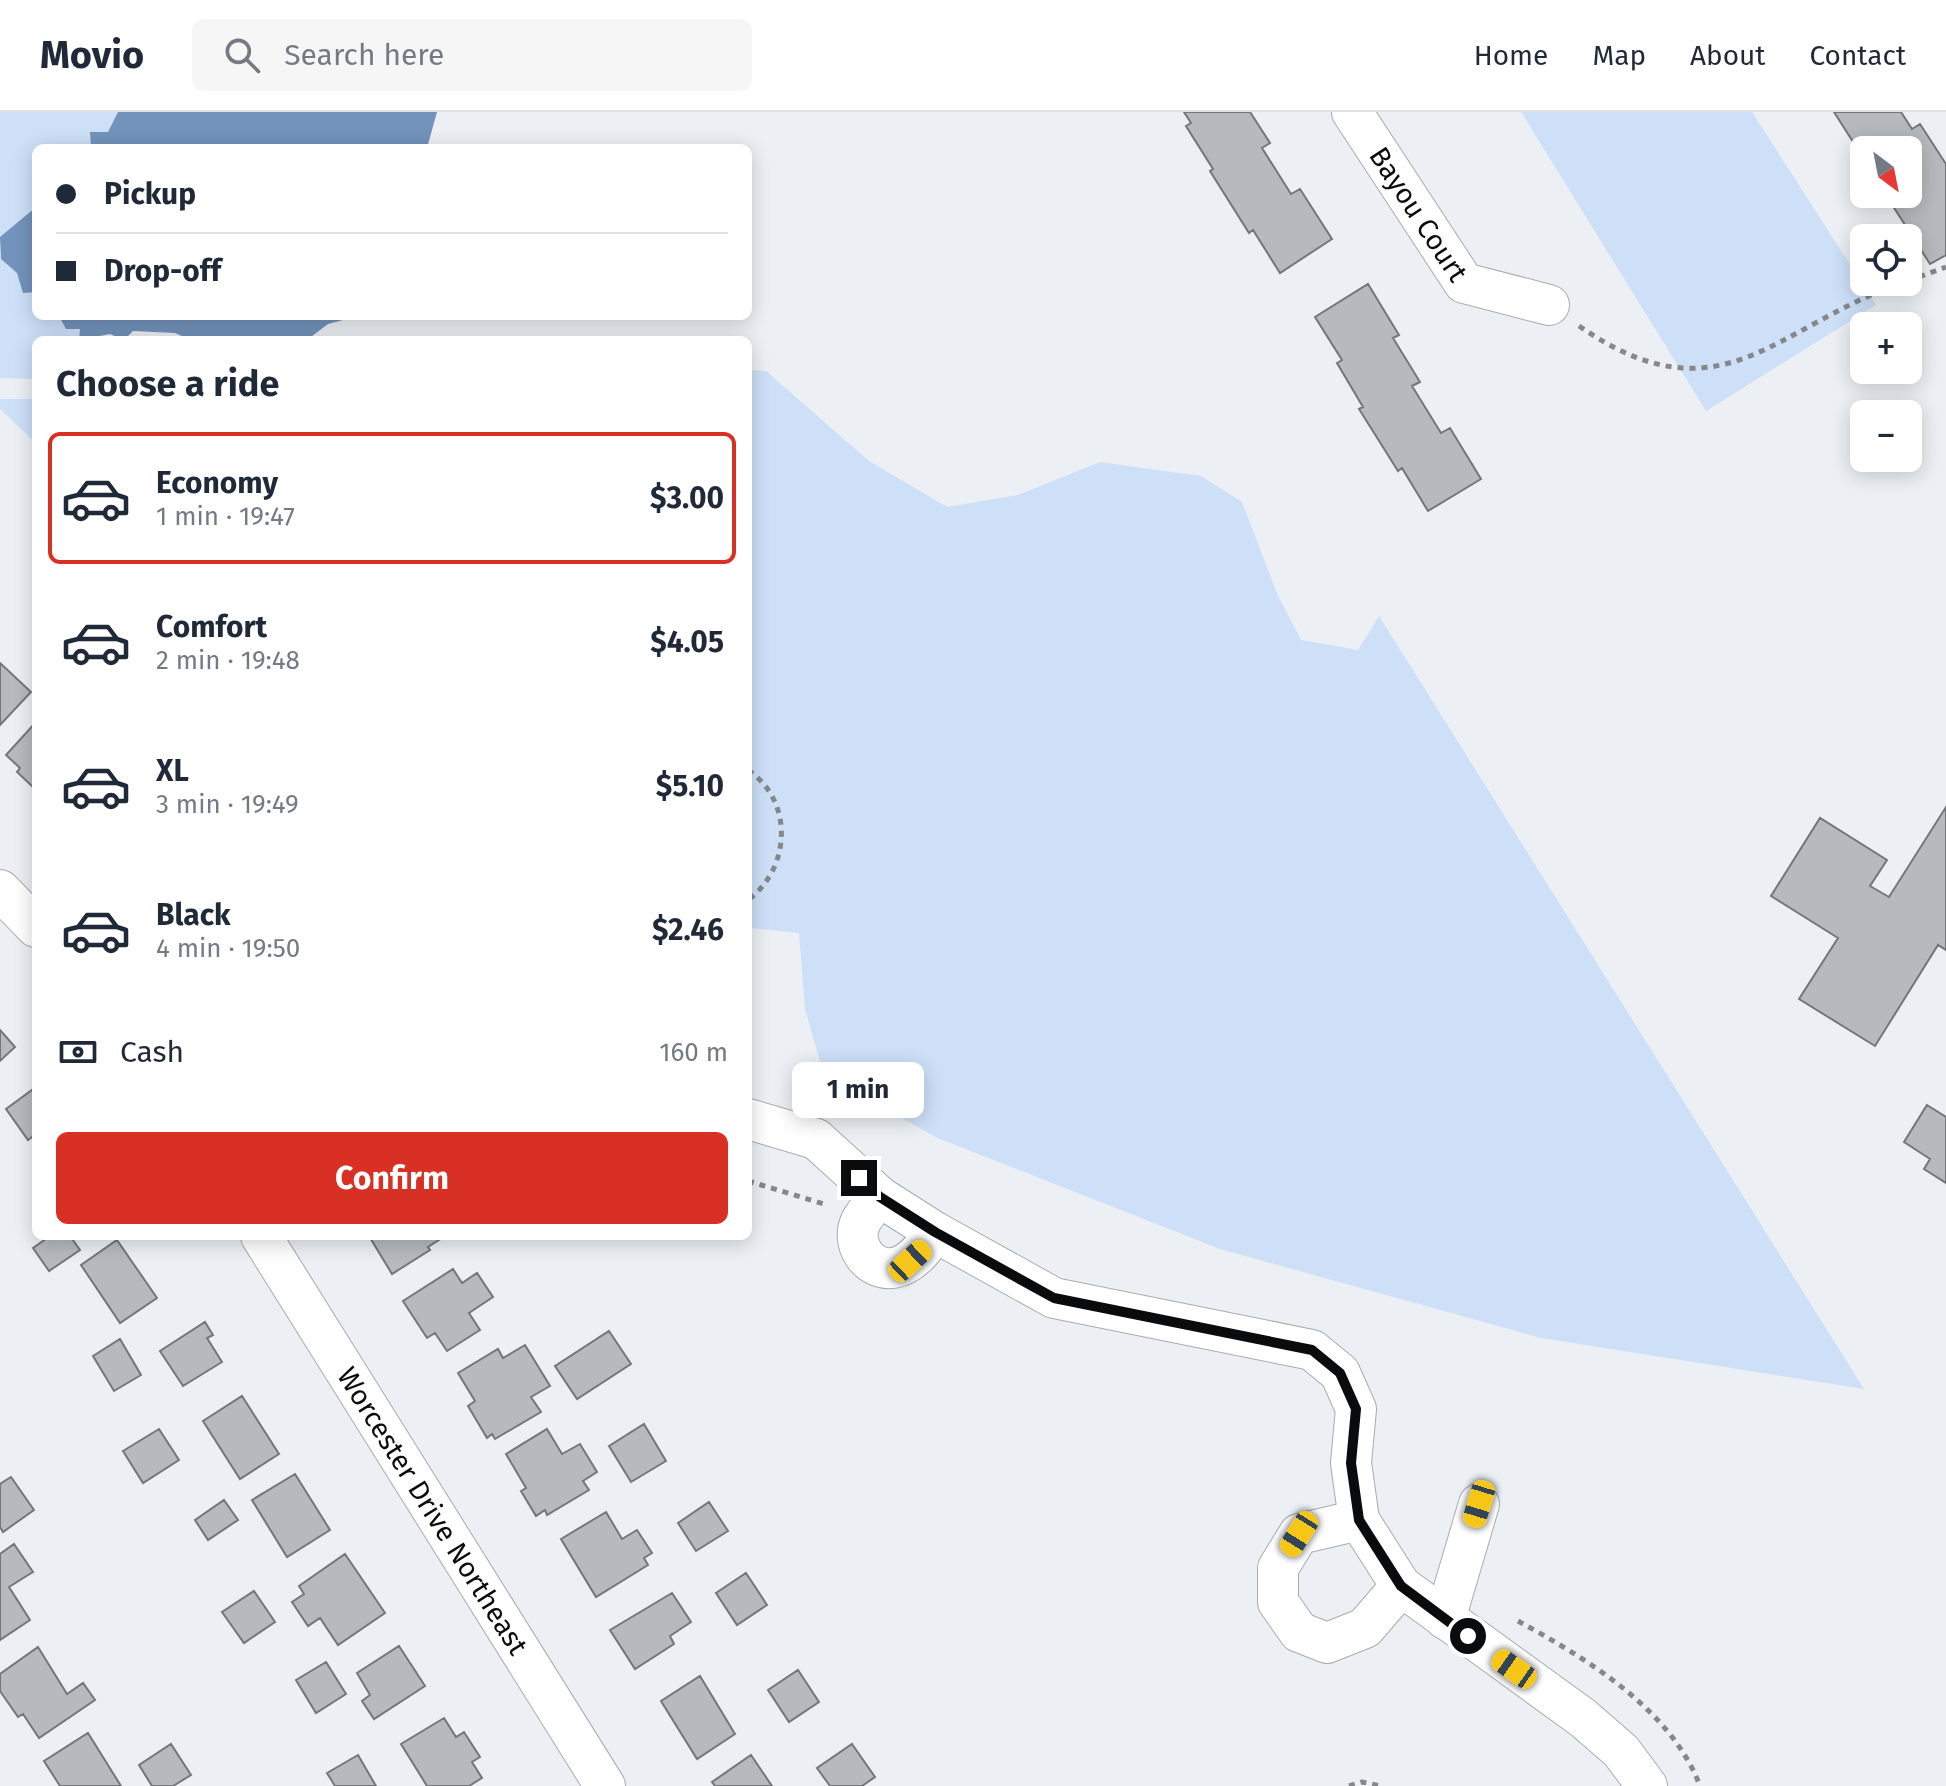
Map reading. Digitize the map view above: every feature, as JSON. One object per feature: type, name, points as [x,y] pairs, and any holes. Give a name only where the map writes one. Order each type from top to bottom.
[{"type":"street","name":"Bayou Court","points":[[1352,112],[1464,283],[1549,305]]},
{"type":"street","points":[[0,890],[32,923]]},
{"type":"street","points":[[752,1120],[816,1139],[875,1204],[935,1232],[1054,1298],[1312,1350],[1340,1373],[1356,1409],[1351,1463],[1359,1520],[1401,1586],[1583,1718],[1621,1751],[1647,1786]]},
{"type":"street","points":[[875,1204],[857,1235],[867,1259],[879,1267],[894,1268],[910,1261],[935,1232]]},
{"type":"street","name":"Worcester Drive Northeast","points":[[264,1240],[605,1786]]},
{"type":"street","points":[[1445,1619],[1479,1504]]},
{"type":"street","points":[[1359,1520],[1299,1534],[1278,1568],[1278,1602],[1299,1632],[1327,1643],[1365,1628],[1401,1586]]},
{"type":"path","points":[[1922,275],[1946,267]]},
{"type":"path","points":[[1549,305],[1616,351],[1670,370],[1711,367],[1747,358],[1871,296]]},
{"type":"path","points":[[752,775],[775,802],[781,831],[779,864],[765,888],[752,897]]},
{"type":"path","points":[[752,1182],[816,1203],[875,1204]]},
{"type":"path","points":[[1349,1786],[1362,1782],[1381,1786]]},
{"type":"shaded area","points":[[0,112],[118,112],[108,133],[90,133],[91,144],[32,144],[32,210],[0,237]]},
{"type":"shaded area","points":[[1521,112],[1752,112],[1850,265],[1850,296],[1870,296],[1876,305],[1865,312],[1850,312],[1850,321],[1706,411]]},
{"type":"shaded area","points":[[0,252],[1,259],[17,273],[23,292],[32,292],[32,320],[65,320],[80,329],[79,336],[32,336],[32,379],[0,378]]},
{"type":"shaded area","points":[[752,370],[766,371],[869,461],[947,507],[1018,495],[1100,462],[1201,476],[1242,502],[1278,596],[1301,640],[1358,650],[1379,616],[1864,1389],[1541,1338],[1220,1249],[935,1137],[823,1072],[805,1009],[799,933],[752,928]]},
{"type":"shaded area","points":[[0,399],[32,399],[32,439],[0,409]]},
{"type":"water","points":[[118,112],[437,112],[428,144],[91,144],[90,132],[108,132]]},
{"type":"water","points":[[32,210],[32,292],[23,293],[17,273],[1,259],[0,237]]},
{"type":"water","points":[[61,320],[343,320],[328,324],[312,336],[182,336],[133,331],[128,336],[79,336],[80,329],[66,329]]},
{"type":"building","points":[[1184,112],[1250,112],[1270,143],[1262,148],[1291,194],[1300,189],[1332,239],[1280,273],[1253,230],[1249,233],[1210,171],[1213,169],[1186,126],[1191,123]]},
{"type":"building","points":[[1834,112],[1901,112],[1912,129],[1920,124],[1946,164],[1946,255],[1930,264],[1922,251],[1922,224],[1904,224],[1894,208],[1922,208],[1922,136],[1850,137]]},
{"type":"building","points":[[1368,284],[1399,335],[1393,338],[1420,382],[1412,386],[1441,433],[1450,428],[1481,479],[1428,511],[1402,468],[1398,471],[1359,409],[1363,407],[1337,363],[1342,360],[1315,317]]},
{"type":"building","points":[[0,663],[31,692],[0,725]]},
{"type":"building","points":[[32,726],[32,786],[17,772],[20,768],[6,755]]},
{"type":"building","points":[[1946,807],[1946,950],[1938,945],[1875,1046],[1799,999],[1838,938],[1771,896],[1820,818],[1887,860],[1870,886],[1889,897]]},
{"type":"building","points":[[0,1030],[15,1047],[0,1061]]},
{"type":"building","points":[[32,1090],[32,1137],[28,1140],[6,1109]]},
{"type":"building","points":[[1927,1105],[1946,1117],[1946,1183],[1924,1169],[1930,1159],[1904,1142]]},
{"type":"building","points":[[44,1240],[73,1240],[80,1250],[49,1271],[33,1248]]},
{"type":"building","points":[[117,1240],[157,1298],[120,1323],[81,1265]]},
{"type":"building","points":[[371,1240],[439,1240],[428,1247],[430,1250],[392,1274]]},
{"type":"building","points":[[453,1269],[462,1283],[477,1273],[493,1297],[469,1313],[480,1330],[447,1351],[435,1333],[427,1338],[403,1301]]},
{"type":"building","points":[[205,1322],[213,1335],[207,1338],[222,1362],[183,1386],[160,1351]]},
{"type":"building","points":[[609,1331],[631,1364],[577,1399],[555,1366]]},
{"type":"building","points":[[120,1339],[141,1375],[114,1391],[93,1356]]},
{"type":"building","points":[[525,1345],[550,1386],[531,1397],[541,1412],[495,1439],[492,1434],[487,1438],[468,1406],[475,1401],[458,1373],[498,1349],[503,1358]]},
{"type":"building","points":[[242,1396],[279,1454],[240,1479],[203,1421]]},
{"type":"building","points":[[644,1424],[666,1461],[631,1482],[609,1446]]},
{"type":"building","points":[[159,1429],[179,1460],[143,1483],[123,1451]]},
{"type":"building","points":[[547,1429],[562,1454],[580,1444],[597,1472],[583,1481],[589,1490],[547,1515],[545,1510],[536,1516],[521,1491],[526,1488],[506,1454]]},
{"type":"building","points":[[295,1474],[330,1530],[287,1557],[252,1500]]},
{"type":"building","points":[[11,1477],[34,1510],[3,1532],[0,1527],[0,1484]]},
{"type":"building","points":[[224,1500],[238,1520],[208,1540],[195,1520]]},
{"type":"building","points":[[709,1502],[728,1531],[696,1551],[678,1523]]},
{"type":"building","points":[[606,1512],[622,1539],[637,1530],[652,1553],[644,1558],[648,1565],[596,1597],[561,1539]]},
{"type":"building","points":[[14,1544],[33,1572],[9,1587],[30,1620],[0,1640],[0,1554]]},
{"type":"building","points":[[345,1554],[385,1613],[338,1645],[320,1618],[308,1626],[292,1602],[304,1594],[299,1586]]},
{"type":"building","points":[[746,1573],[767,1605],[737,1625],[716,1593]]},
{"type":"building","points":[[254,1591],[275,1622],[244,1643],[222,1612]]},
{"type":"building","points":[[672,1593],[691,1622],[670,1636],[674,1644],[635,1669],[610,1630]]},
{"type":"building","points":[[399,1646],[425,1686],[374,1719],[362,1701],[370,1695],[357,1673]]},
{"type":"building","points":[[38,1647],[67,1694],[83,1683],[95,1700],[39,1738],[23,1714],[18,1717],[0,1691],[0,1674]]},
{"type":"building","points":[[326,1662],[346,1694],[316,1713],[296,1680]]},
{"type":"building","points":[[798,1670],[819,1702],[789,1722],[768,1690]]},
{"type":"building","points":[[700,1676],[735,1734],[697,1759],[661,1701]]},
{"type":"building","points":[[444,1718],[456,1737],[464,1732],[480,1757],[472,1762],[482,1778],[469,1786],[427,1786],[401,1744]]},
{"type":"building","points":[[88,1733],[121,1786],[60,1786],[44,1761]]},
{"type":"building","points":[[171,1744],[191,1775],[173,1786],[152,1786],[139,1765]]},
{"type":"building","points":[[852,1744],[875,1777],[862,1786],[830,1786],[817,1768]]},
{"type":"building","points":[[358,1755],[376,1786],[335,1786],[327,1773]]},
{"type":"building","points":[[751,1755],[772,1786],[715,1786],[712,1782]]},
{"type":"route","points":[[859,1178],[880,1197],[935,1232],[1054,1298],[1312,1350],[1340,1373],[1356,1409],[1351,1463],[1359,1520],[1401,1586],[1468,1636]]}]
